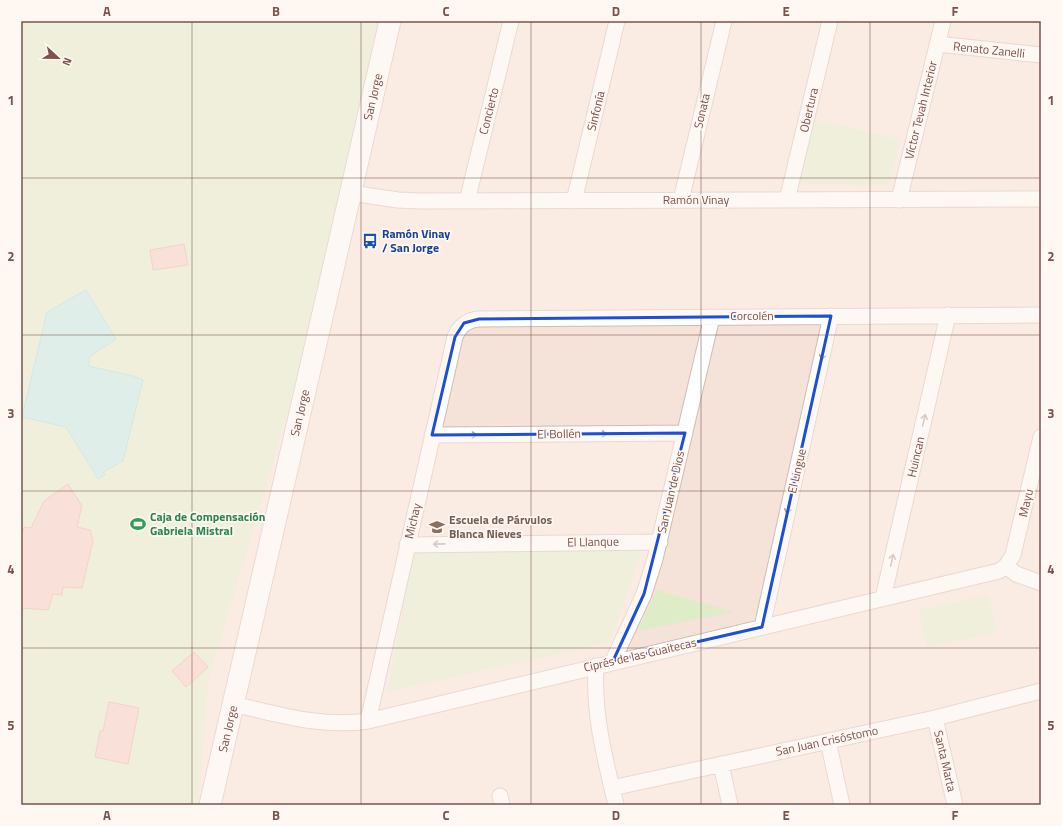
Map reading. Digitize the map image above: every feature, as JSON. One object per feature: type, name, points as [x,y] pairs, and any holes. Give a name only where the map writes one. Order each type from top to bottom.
[{"type":"street","name":"San Jorge","points":[[210,805],[390,21]]},
{"type":"street","name":"Concierto","points":[[467,201],[511,21]]},
{"type":"street","name":"Sinfonía","points":[[574,201],[617,21]]},
{"type":"street","name":"Sonata","points":[[681,200],[724,21]]},
{"type":"street","name":"Obertura","points":[[787,200],[830,21]]},
{"type":"street","name":"Víctor Tevah Interior","points":[[899,200],[943,21]]},
{"type":"street","name":"Renato Zanelli","points":[[937,44],[1041,55]]},
{"type":"street","name":"Ramón Vinay","points":[[351,193],[398,200],[467,201],[1041,199]]},
{"type":"street","name":"Huincan","points":[[884,598],[948,315]]},
{"type":"street","name":"Corcolén","points":[[464,323],[471,320],[480,319],[1041,315]]},
{"type":"street","name":"El Lingue","points":[[762,627],[832,316]]},
{"type":"street","name":"San Juan de Dios","points":[[613,662],[644,594],[660,542],[712,317]]},
{"type":"street","name":"Michay","points":[[368,721],[454,337],[464,323]]},
{"type":"street","name":"El Bollén","points":[[432,435],[685,433]]},
{"type":"street","name":"Mayu","points":[[1006,566],[1015,549],[1041,437]]},
{"type":"street","name":"El Llanque","points":[[407,545],[660,542]]},
{"type":"street","name":"Ciprés de las Guaitecas","points":[[233,704],[324,723],[340,724],[368,721],[992,573],[1006,566]]},
{"type":"street","points":[[1006,566],[1028,580],[1041,583]]},
{"type":"street","points":[[596,666],[594,685],[597,718],[616,805]]},
{"type":"street","name":"San Juan Crisóstomo","points":[[612,788],[935,718],[1041,691]]},
{"type":"street","name":"Santa Marta","points":[[935,718],[955,805]]},
{"type":"street","points":[[828,741],[842,805]]},
{"type":"street","points":[[721,764],[730,805]]},
{"type":"highlighted area","points":[[831,316],[762,627],[613,661],[644,594],[685,433],[432,435],[455,337],[464,323],[479,319]]},
{"type":"shaded area","points":[[21,21],[1041,21],[1041,805],[21,805]]},
{"type":"green space","name":"Caja de Compensación Gabriela Mistral","points":[[21,21],[378,21],[301,367],[208,681],[198,805],[21,805]]},
{"type":"green space","points":[[814,120],[900,139],[890,180],[883,185],[800,183]]},
{"type":"green space","points":[[642,550],[610,642],[387,692],[414,553]]},
{"type":"green space","points":[[657,590],[733,612],[638,631]]},
{"type":"green space","points":[[989,595],[997,633],[927,647],[919,610]]},
{"type":"water","points":[[86,290],[116,339],[90,356],[88,366],[133,376],[143,380],[123,461],[103,472],[105,475],[98,479],[66,427],[22,417],[47,312]]},
{"type":"building","points":[[184,244],[188,265],[153,270],[150,250]]},
{"type":"building","points":[[68,484],[82,506],[77,527],[90,530],[93,541],[82,588],[63,587],[62,595],[53,594],[48,610],[21,608],[21,536],[24,527],[31,528],[44,501]]},
{"type":"building","points":[[194,652],[208,667],[186,687],[172,671]]},
{"type":"building","points":[[109,702],[139,708],[128,764],[95,757],[100,731],[103,731]]},
{"type":"place","name":"Ramón Vinay / San Jorge","points":[[370,241]]},
{"type":"place","name":"Caja de Compensación Gabriela Mistral","points":[[138,524]]},
{"type":"place","name":"Escuela de Párvulos Blanca Nieves","points":[[437,527]]}]
